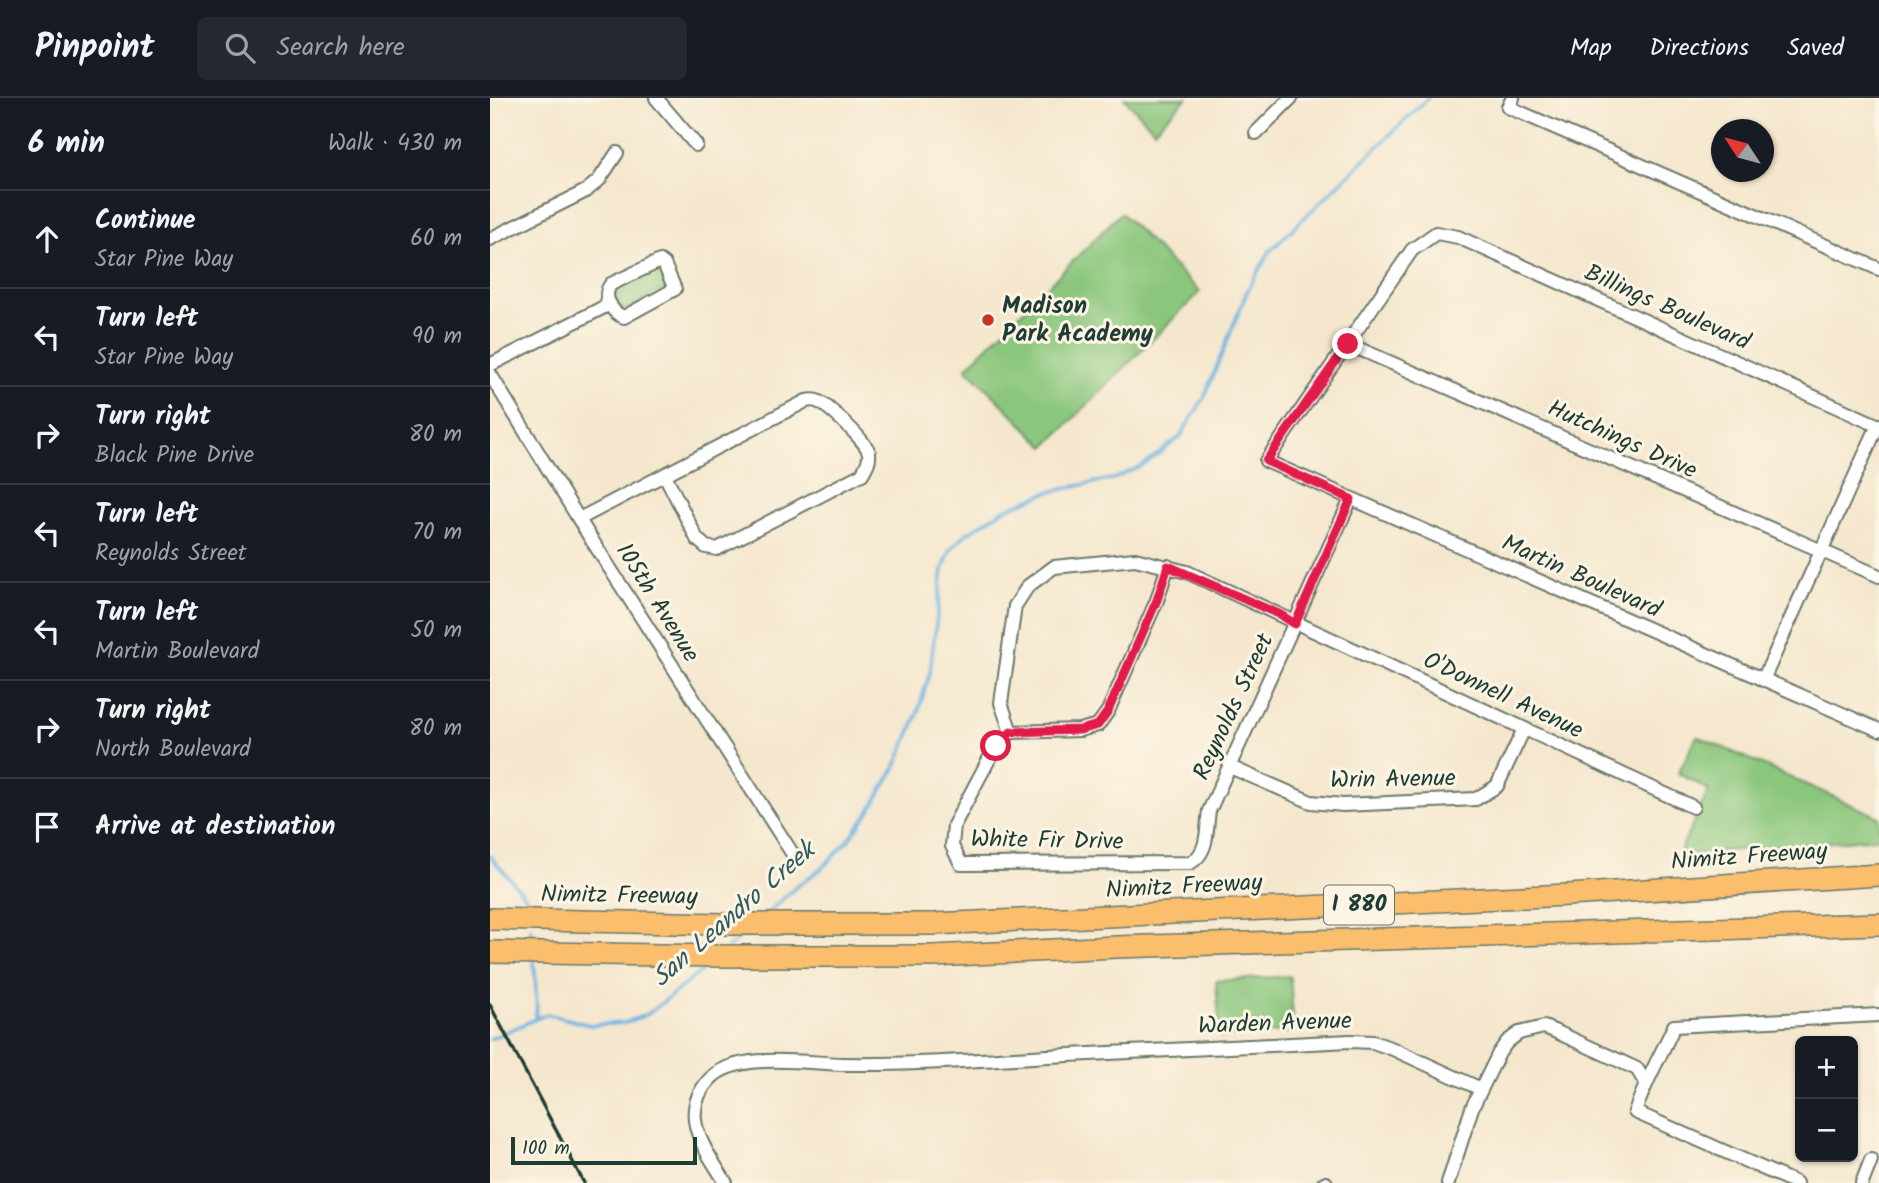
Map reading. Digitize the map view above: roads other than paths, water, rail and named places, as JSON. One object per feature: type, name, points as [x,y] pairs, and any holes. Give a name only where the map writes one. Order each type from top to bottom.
[{"type":"highway","name":"Nimitz Freeway","points":[[490,919],[932,924],[1568,895],[1879,875]]},
{"type":"highway","name":"I 880","points":[[490,952],[839,957],[1879,924]]},
{"type":"street","points":[[656,98],[696,145]]},
{"type":"street","points":[[1256,133],[1291,98]]},
{"type":"street","points":[[1511,102],[1879,269]]},
{"type":"street","points":[[490,239],[586,191],[599,180],[617,153]]},
{"type":"street","name":"Billings Boulevard","points":[[1348,344],[1412,250],[1436,233],[1458,237],[1878,425]]},
{"type":"street","points":[[655,262],[664,264],[675,289],[671,293],[624,317],[615,312],[610,304],[606,295],[611,284],[655,262]]},
{"type":"street","points":[[490,365],[610,304]]},
{"type":"street","name":"Martin Boulevard","points":[[1348,344],[1266,461],[1879,730]]},
{"type":"street","name":"Hutchings Drive","points":[[1348,344],[1879,576]]},
{"type":"street","name":"105th Avenue","points":[[490,374],[792,853]]},
{"type":"street","points":[[579,519],[806,401],[816,400],[824,405],[863,441],[869,450],[869,461],[862,474],[717,549],[706,548],[697,539],[665,475]]},
{"type":"street","points":[[1763,680],[1878,425]]},
{"type":"street","name":"Reynolds Street","points":[[1198,859],[1203,852],[1209,811],[1351,499]]},
{"type":"street","name":"O'Donnell Avenue","points":[[1011,732],[1001,703],[1015,606],[1028,586],[1054,567],[1135,559],[1168,566],[1281,615],[1295,624],[1693,807]]},
{"type":"street","points":[[1011,732],[1080,730],[1098,725],[1108,711],[1152,613],[1168,566]]},
{"type":"street","name":"Wrin Avenue","points":[[1230,767],[1311,802],[1343,805],[1476,799],[1497,786],[1524,729]]},
{"type":"street","name":"White Fir Drive","points":[[1011,732],[996,746],[954,825],[952,846],[961,864],[1190,863],[1198,859]]},
{"type":"street","points":[[1796,1183],[1635,1112],[1645,1082],[1674,1026],[1879,1015]]},
{"type":"street","points":[[1448,1183],[1472,1108],[1507,1042],[1519,1033],[1544,1027],[1637,1069],[1645,1082]]},
{"type":"street","name":"Warden Avenue","points":[[726,1183],[700,1141],[693,1118],[697,1097],[710,1078],[727,1067],[744,1061],[926,1063],[1350,1041],[1373,1042],[1393,1049],[1481,1089]]},
{"type":"street","points":[[1863,1183],[1871,1160]]},
{"type":"waterway","name":"San Leandro Creek","points":[[764,916],[822,868],[847,842],[871,809],[896,766],[917,716],[930,671],[943,569],[951,549],[966,534],[1005,509],[1049,492],[1116,478],[1145,464],[1180,437],[1204,398],[1248,289],[1270,251],[1428,98]]},
{"type":"waterway","points":[[490,856],[525,896],[530,913]]},
{"type":"waterway","points":[[531,928],[533,944]]},
{"type":"waterway","name":"San Leandro Creek","points":[[728,948],[745,933]]},
{"type":"waterway","points":[[534,959],[537,1007],[535,1018]]},
{"type":"waterway","name":"San Leandro Creek","points":[[490,1039],[547,1014],[590,1025],[625,1023],[648,1014],[709,965]]},
{"type":"railway","points":[[490,1005],[584,1183]]},
{"type":"place","name":"Madison Park Academy","points":[[988,320]]}]
